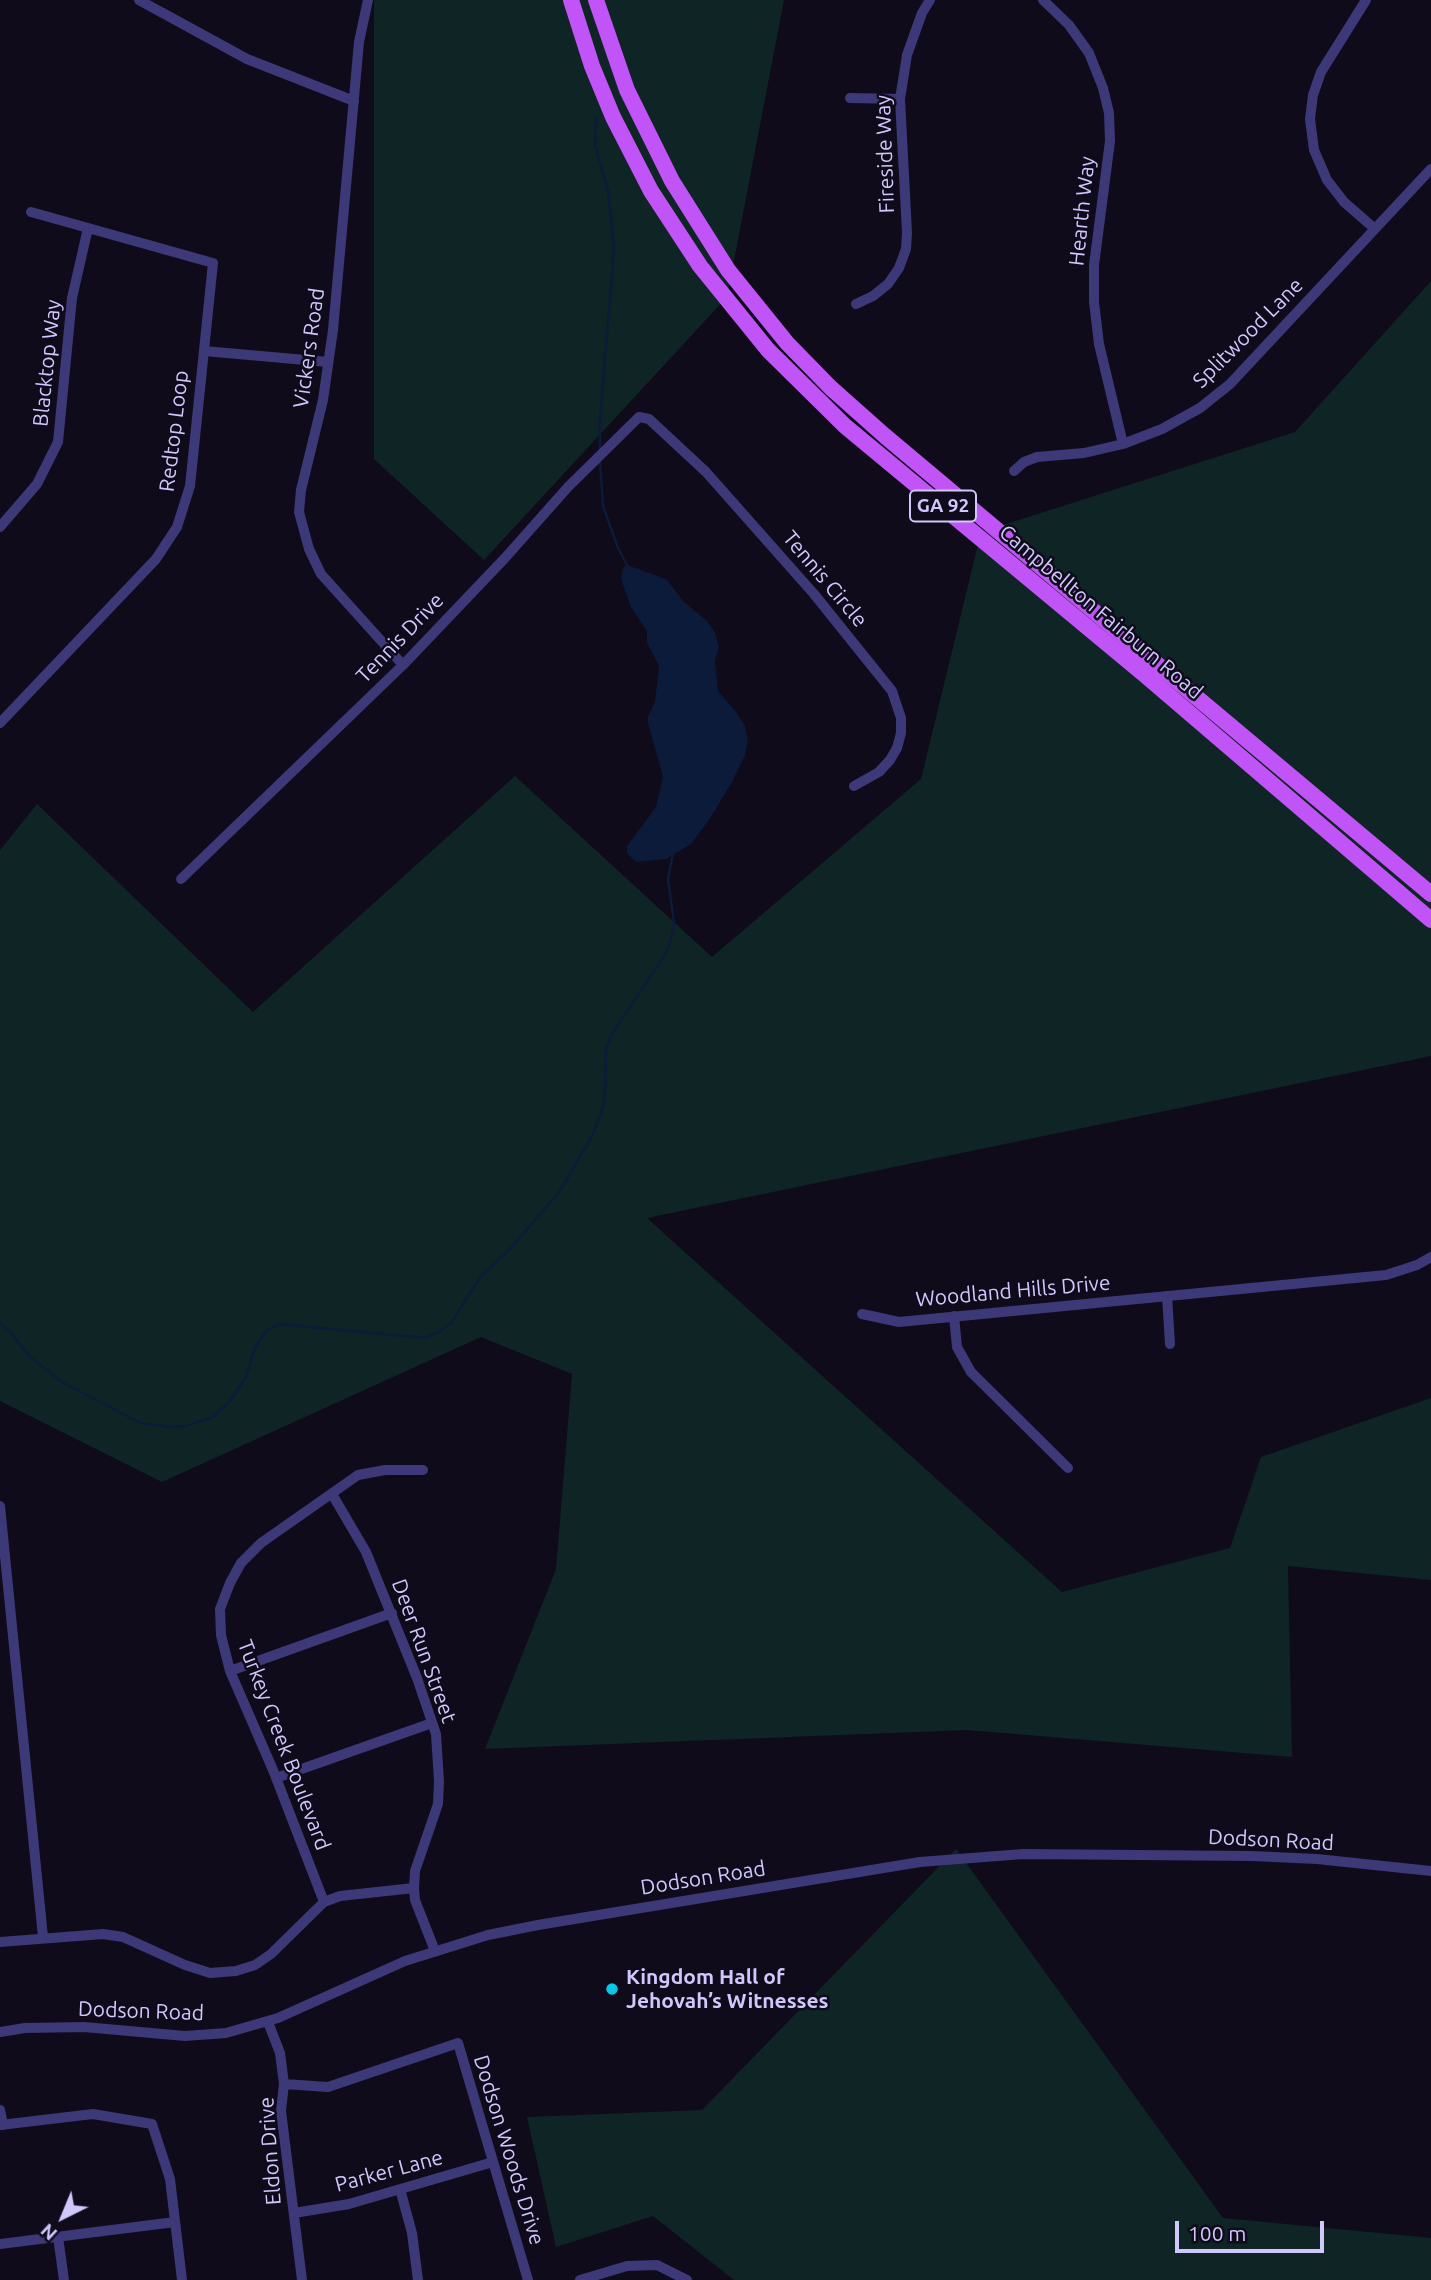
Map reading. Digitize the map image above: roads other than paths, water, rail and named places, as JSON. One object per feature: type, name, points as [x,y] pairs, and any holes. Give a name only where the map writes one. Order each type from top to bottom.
[{"type":"main road","name":"Campbellton Fairburn Road","points":[[571,0],[592,66],[613,117],[651,191],[722,295],[776,359],[854,434],[1145,675],[1431,920]]},
{"type":"main road","name":"Campbellton Fairburn Road","points":[[596,0],[627,90],[672,181],[728,270],[794,351],[885,436],[1431,894]]},
{"type":"street","points":[[139,0],[247,59],[354,101]]},
{"type":"street","name":"Vickers Road","points":[[368,0],[359,43],[328,362],[320,412],[300,490],[299,512],[309,549],[321,573],[403,665]]},
{"type":"street","name":"Fireside Way","points":[[856,304],[873,296],[888,284],[899,268],[906,249],[900,99],[907,55],[922,13],[930,0]]},
{"type":"street","name":"Hearth Way","points":[[1043,0],[1069,25],[1089,53],[1103,88],[1109,113],[1110,141],[1094,265],[1094,302],[1099,344],[1123,444]]},
{"type":"street","points":[[1366,0],[1321,72],[1313,95],[1310,119],[1314,150],[1327,180],[1344,202],[1375,229]]},
{"type":"street","points":[[850,98],[900,99]]},
{"type":"street","name":"Splitwood Lane","points":[[1014,471],[1024,462],[1037,457],[1084,453],[1123,444],[1172,424],[1200,408],[1230,384],[1431,169]]},
{"type":"street","name":"Redtop Loop","points":[[0,723],[156,559],[177,527],[190,486],[213,263],[31,212]]},
{"type":"street","name":"Blacktop Way","points":[[0,527],[37,484],[58,442],[72,298],[88,228]]},
{"type":"street","points":[[204,351],[328,362]]},
{"type":"street","name":"Tennis Drive","points":[[181,879],[403,665],[568,487],[639,417]]},
{"type":"street","name":"Tennis Circle","points":[[639,417],[649,419],[706,472],[814,594],[892,691],[901,718],[897,748],[879,772],[854,786]]},
{"type":"street","name":"Woodland Hills Drive","points":[[862,1314],[899,1322],[1386,1275],[1417,1265],[1431,1257]]},
{"type":"street","points":[[1167,1296],[1170,1344]]},
{"type":"street","points":[[954,1316],[957,1347],[971,1373],[1068,1468]]},
{"type":"street","name":"Turkey Creek Boulevard","points":[[324,1902],[276,1778],[230,1671],[221,1635],[220,1609],[241,1563],[261,1544],[358,1475],[385,1470],[423,1470]]},
{"type":"street","name":"Deer Run Street","points":[[332,1494],[366,1552],[436,1734],[438,1804],[415,1871],[414,1888],[415,1900],[435,1951]]},
{"type":"street","points":[[0,1506],[43,1937]]},
{"type":"street","points":[[230,1671],[392,1614]]},
{"type":"street","points":[[276,1778],[432,1723]]},
{"type":"street","name":"Dodson Road","points":[[0,2032],[25,2028],[84,2027],[185,2036],[226,2033],[268,2022],[360,1979],[488,1935],[910,1863],[971,1856],[1252,1856],[1317,1859],[1431,1871]]},
{"type":"street","points":[[0,1942],[103,1934],[123,1937],[185,1965],[210,1973],[236,1971],[255,1965],[271,1954],[324,1902],[340,1896],[414,1888]]},
{"type":"street","name":"Eldon Drive","points":[[268,2022],[280,2053],[284,2084],[281,2111],[302,2280]]},
{"type":"street","name":"Dodson Woods Drive","points":[[284,2084],[328,2087],[458,2043],[528,2280]]},
{"type":"street","points":[[0,2110],[1,2125],[93,2114],[152,2124],[170,2179],[183,2280]]},
{"type":"street","name":"Parker Lane","points":[[294,2213],[349,2204],[493,2162]]},
{"type":"street","points":[[400,2189],[412,2233],[418,2280]]},
{"type":"street","points":[[0,2244],[175,2222]]},
{"type":"street","points":[[58,2237],[64,2280]]},
{"type":"street","points":[[580,2280],[627,2266],[657,2265],[687,2280]]},
{"type":"water","points":[[627,565],[666,579],[684,602],[707,621],[715,633],[719,647],[715,661],[718,691],[745,726],[748,740],[745,755],[732,782],[691,844],[666,859],[636,862],[627,853],[627,846],[656,807],[663,777],[648,723],[655,702],[659,666],[647,643],[647,631],[631,607],[621,579],[623,568]]},
{"type":"waterway","points":[[596,117],[595,146],[608,190],[614,249],[600,419],[600,450]]},
{"type":"waterway","points":[[600,461],[603,506],[627,565]]},
{"type":"waterway","points":[[0,1323],[28,1355],[63,1383],[141,1423],[171,1427],[186,1426],[213,1417],[230,1401],[246,1377],[255,1348],[266,1331],[280,1324],[425,1338],[439,1332],[451,1323],[481,1276],[512,1247],[559,1192],[592,1136],[603,1108],[606,1049],[611,1035],[667,952],[674,923],[668,879],[673,854]]},
{"type":"place","name":"Kingdom Hall of Jehovah’s Witnesses","points":[[612,1989]]}]
